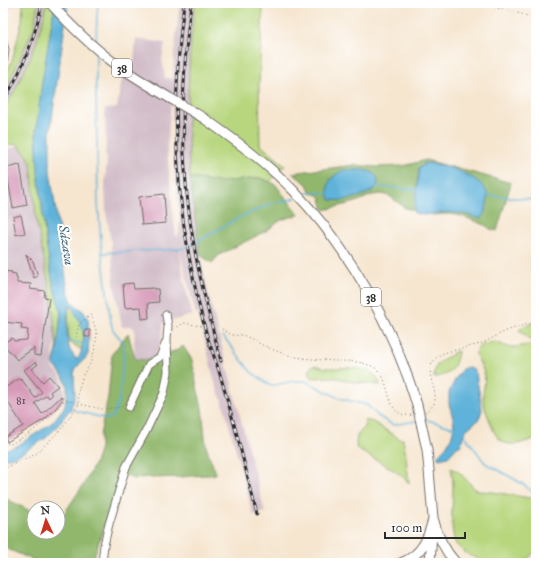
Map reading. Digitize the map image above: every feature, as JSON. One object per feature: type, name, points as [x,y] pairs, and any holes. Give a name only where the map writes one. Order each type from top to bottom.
[{"type":"main road","name":"38","points":[[50,3],[90,44],[113,62],[205,119],[243,145],[294,191],[319,220],[344,254],[366,288],[386,325],[404,366],[417,405],[429,464],[433,518],[430,563]]},
{"type":"main road","points":[[401,563],[414,556],[422,547],[428,537],[433,518]]},
{"type":"main road","points":[[433,518],[441,542],[456,563]]},
{"type":"street","points":[[3,43],[3,65]]},
{"type":"street","points":[[102,563],[104,545],[109,524],[126,467],[146,432],[164,393],[168,372],[168,326],[166,314]]},
{"type":"street","points":[[129,407],[149,364],[160,356],[167,339]]},
{"type":"path","points":[[479,3],[536,18]]},
{"type":"path","points":[[3,469],[36,454],[62,428],[79,404],[78,392],[83,375],[90,364],[95,348],[97,333],[91,316],[79,324],[76,337]]},
{"type":"path","points":[[444,353],[480,344],[517,327],[536,322]]},
{"type":"path","points":[[167,339],[171,330],[184,324],[201,326]]},
{"type":"path","points":[[222,329],[232,335],[242,336],[268,348],[295,357],[349,362]]},
{"type":"path","points":[[3,442],[10,444],[30,433],[51,415],[65,400],[102,409],[129,407]]},
{"type":"shaded area","points":[[3,3],[23,3],[3,11]]},
{"type":"shaded area","points":[[38,3],[46,3],[37,40],[22,76],[3,109],[3,94],[15,73],[29,37]]},
{"type":"shaded area","points":[[180,3],[195,3],[189,76],[189,155],[193,204],[200,255],[211,305],[265,512],[253,515],[224,406],[215,383],[198,314],[196,314],[182,259],[180,244],[184,281],[193,315],[163,323],[160,346],[148,364],[135,360],[135,330],[129,325],[122,327],[114,286],[111,241],[106,212],[105,184],[107,158],[105,152],[105,109],[117,108],[125,62],[134,63],[136,39],[165,43],[162,59],[165,78],[173,79],[174,55]],"holes":[[[172,89],[173,156],[180,218],[179,234],[176,237],[167,148]]]},
{"type":"shaded area","points":[[24,144],[36,144],[45,240],[57,332],[53,355],[53,368],[60,375],[65,395],[59,405],[45,419],[7,441],[5,437],[3,438],[3,151]]},
{"type":"green space","points":[[23,3],[38,3],[34,28],[3,95],[3,80],[12,61],[22,21]]},
{"type":"green space","points":[[46,3],[55,3],[36,132],[53,285],[61,311],[57,350],[52,302],[36,218],[31,163],[27,155],[17,144],[5,145],[3,147],[3,109],[14,92],[30,58],[43,20]]},
{"type":"green space","points":[[196,3],[231,3],[263,7],[259,83],[260,145],[285,165],[270,182],[260,178],[219,182],[190,178],[188,94],[192,23]]},
{"type":"green space","points":[[426,160],[511,183],[497,231],[462,216],[449,214],[434,215],[405,208],[391,197],[383,194],[372,195],[356,202],[324,210],[321,198],[312,193],[307,184],[292,173],[354,165],[377,167],[403,166]]},
{"type":"green space","points":[[190,178],[219,182],[260,178],[275,184],[299,215],[281,220],[266,231],[219,255],[212,263],[200,255]]},
{"type":"green space","points":[[69,305],[72,307],[82,327],[84,338],[82,350],[69,342]]},
{"type":"green space","points":[[536,323],[536,342],[530,340],[519,330],[524,326]]},
{"type":"green space","points":[[128,333],[135,359],[144,360],[178,350],[183,346],[192,360],[202,408],[206,447],[216,474],[133,479],[121,472],[92,563],[40,563],[3,547],[3,497],[26,509],[26,540],[66,540],[66,511],[84,484],[95,463],[100,448],[100,435],[108,397],[112,354]]},
{"type":"green space","points":[[495,342],[510,347],[529,345],[536,346],[536,439],[516,444],[509,444],[500,440],[493,429],[483,402],[485,379],[484,373],[475,353],[483,344]]},
{"type":"green space","points":[[458,351],[456,362],[450,372],[434,378],[435,369],[439,363],[445,358],[453,355],[452,353]]},
{"type":"green space","points":[[315,365],[326,368],[358,368],[366,370],[377,378],[380,385],[353,382],[333,377],[312,378],[309,371],[311,367]]},
{"type":"green space","points":[[366,420],[373,422],[400,439],[403,439],[409,483],[391,468],[357,449],[357,436],[364,427]]},
{"type":"green space","points":[[451,468],[459,472],[474,488],[479,491],[536,499],[536,550],[524,563],[480,563],[475,557],[469,555],[456,544],[452,524],[453,487]]},
{"type":"water","points":[[55,3],[68,3],[50,133],[50,171],[68,291],[72,302],[83,311],[88,319],[88,354],[76,368],[74,373],[75,396],[71,408],[55,429],[46,438],[20,454],[10,458],[3,458],[3,449],[17,446],[49,425],[55,419],[65,405],[67,393],[67,385],[63,376],[54,365],[61,311],[53,285],[46,243],[38,172],[36,132],[42,81]],"holes":[[[69,306],[72,307],[82,326],[84,336],[81,352],[77,359],[70,350],[67,338],[68,310]]]},
{"type":"water","points":[[424,163],[440,165],[453,169],[468,175],[481,184],[488,195],[487,207],[481,219],[465,214],[448,212],[423,215],[414,213],[419,167],[423,166]]},
{"type":"water","points":[[343,170],[364,170],[374,173],[378,181],[375,189],[355,198],[330,200],[328,186],[330,180]]},
{"type":"water","points":[[468,367],[472,368],[476,373],[482,410],[479,419],[466,430],[461,445],[457,447],[448,457],[439,459],[437,456],[446,447],[451,438],[454,427],[449,404],[449,392],[462,369]]},
{"type":"building","points":[[20,165],[27,205],[13,208],[6,168]]},
{"type":"building","points":[[164,194],[166,223],[142,225],[139,197]]},
{"type":"building","points":[[21,215],[25,233],[16,235],[13,217]]},
{"type":"building","points":[[26,254],[33,261],[38,276],[34,278]]},
{"type":"building","points":[[3,271],[16,274],[17,283],[31,284],[30,289],[45,291],[44,297],[49,298],[41,356],[34,355],[34,348],[17,360],[3,343],[12,338],[14,341],[27,340],[28,330],[21,329],[22,324],[3,322]]},
{"type":"building","points":[[133,283],[134,289],[158,289],[159,302],[148,303],[149,318],[142,319],[141,307],[125,308],[123,284]]},
{"type":"building","points":[[85,330],[90,330],[90,337],[85,337]]},
{"type":"building","points":[[36,362],[38,364],[32,369],[43,382],[49,376],[58,386],[50,392],[52,395],[49,398],[47,395],[35,403],[42,414],[61,397],[63,399],[45,419],[7,442],[5,437],[23,426],[3,394],[3,389],[19,379],[22,380],[35,398],[42,392],[24,370]]},
{"type":"waterway","points":[[96,45],[98,3]]},
{"type":"waterway","points":[[69,409],[107,419],[113,417],[119,399],[124,355],[123,342],[113,330],[111,323],[102,253],[98,203],[96,53]]},
{"type":"waterway","points":[[374,187],[417,190]]},
{"type":"waterway","points":[[302,195],[313,192],[330,193]]},
{"type":"waterway","points":[[486,195],[536,200]]},
{"type":"waterway","points":[[102,253],[179,249],[190,246],[238,218],[273,203],[295,198]]},
{"type":"waterway","points":[[223,336],[251,372],[271,386],[294,381],[305,381],[339,398],[367,405],[378,416],[393,425],[416,421]]},
{"type":"waterway","points":[[67,339],[84,345]]},
{"type":"waterway","points":[[424,419],[455,428]]},
{"type":"waterway","points":[[463,433],[485,463],[523,484],[536,495]]},
{"type":"railway","points":[[3,102],[27,54],[36,29],[42,3]]},
{"type":"railway","points":[[184,3],[180,35],[176,130],[177,161],[184,224],[202,319],[228,401],[257,514]]},
{"type":"railway","points":[[191,3],[185,66],[183,130],[184,162],[196,257],[221,361]]},
{"type":"water label","name":"Sázava","points":[[67,245]]}]
